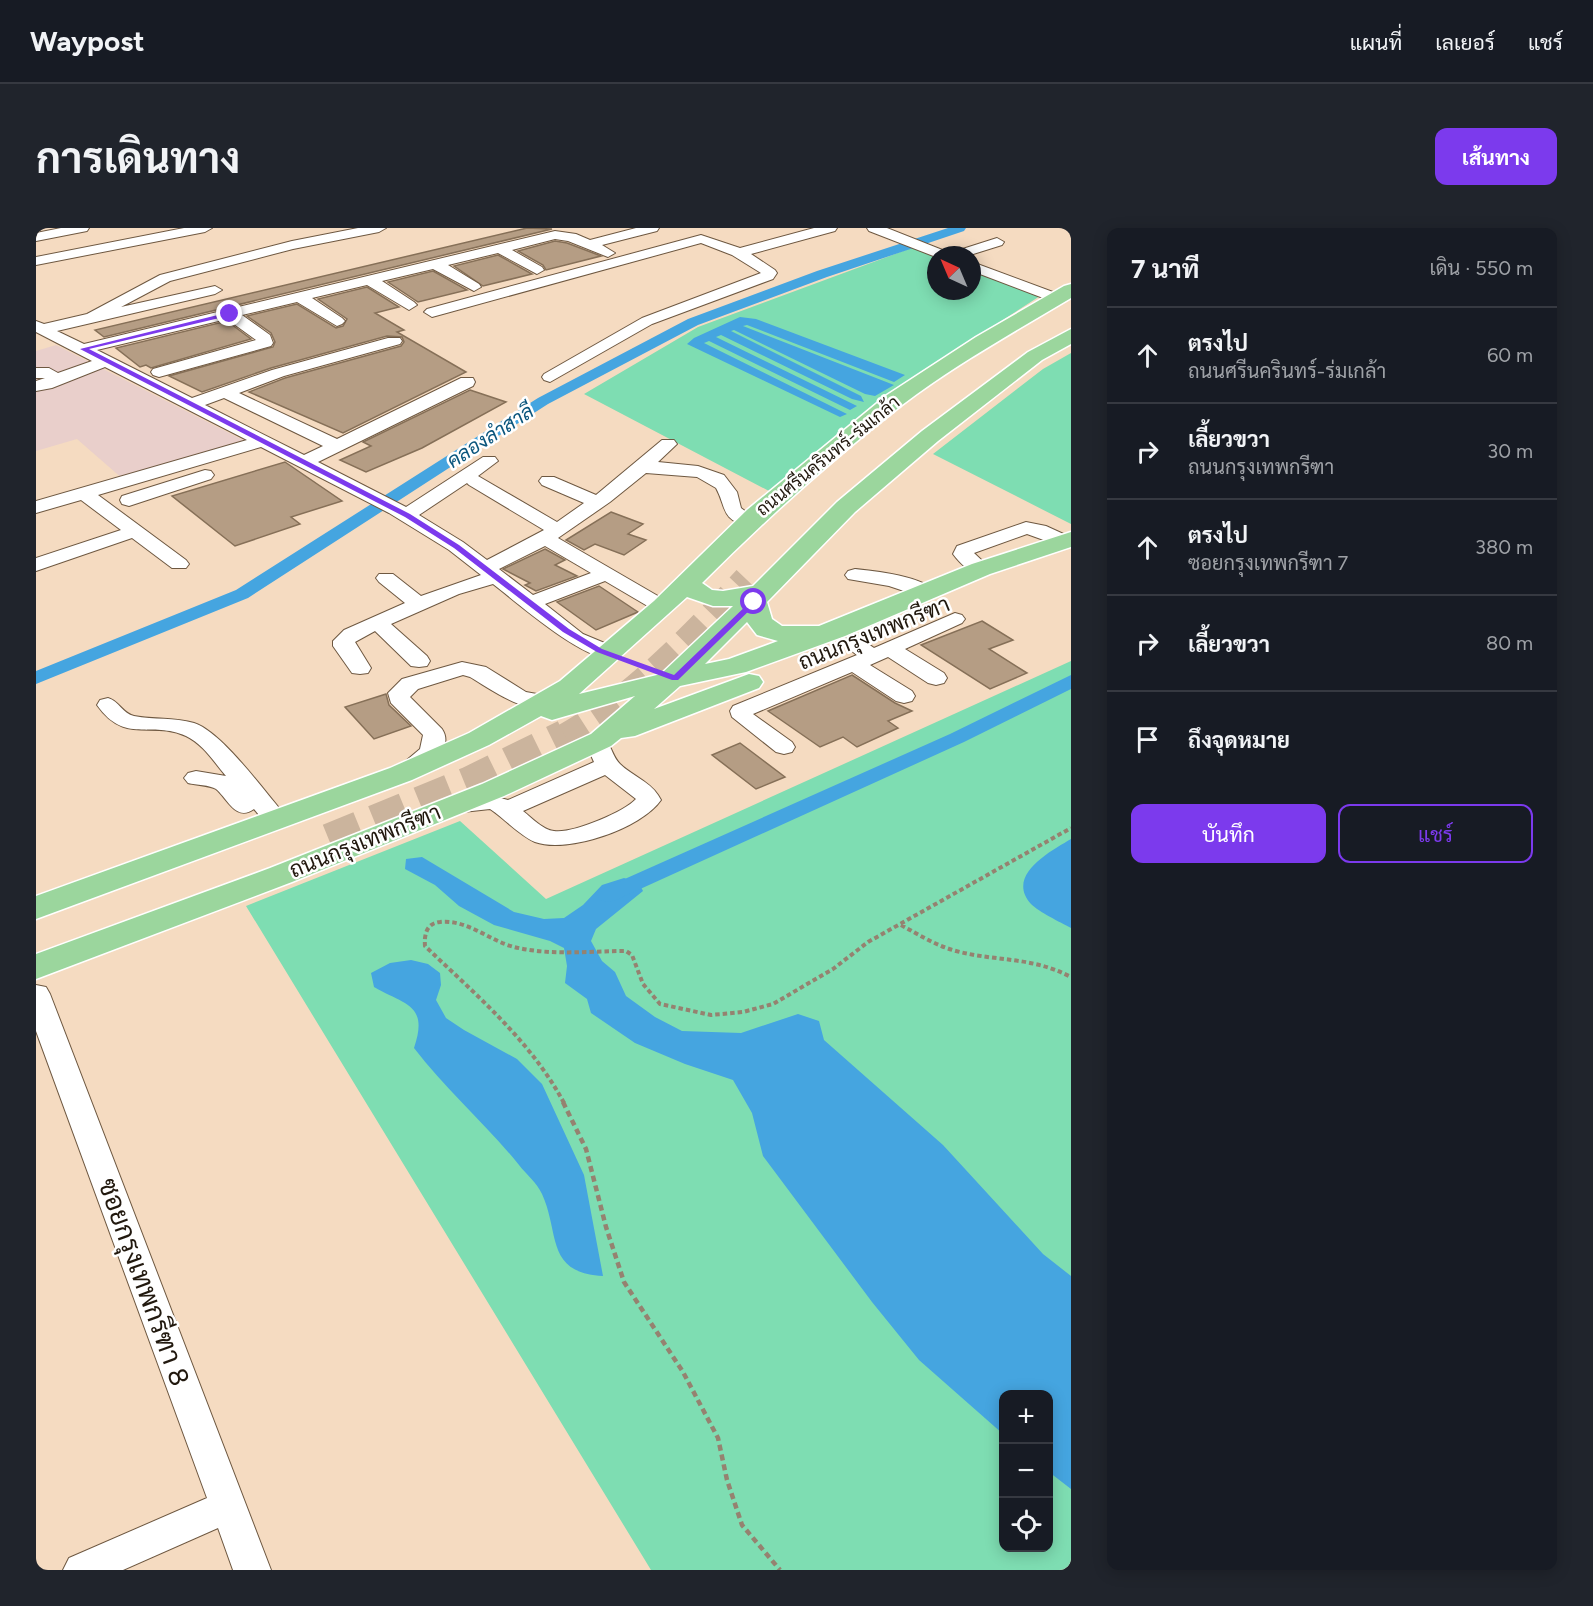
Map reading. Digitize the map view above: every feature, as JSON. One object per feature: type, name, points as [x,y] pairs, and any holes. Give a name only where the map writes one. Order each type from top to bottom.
[{"type":"main road","name":"ถนนศรีนครินทร์-ร่มเกล้า","points":[[611,654],[663,607],[749,521],[895,400],[983,341],[1066,296]]},
{"type":"main road","name":"ถนนศรีนครินทร์-ร่มเกล้า","points":[[770,532],[804,499],[902,418],[1066,296]]},
{"type":"main road","name":"ถนนศรีนครินทร์-ร่มเกล้า","points":[[755,591],[820,503],[918,421],[1028,342],[1071,318]]},
{"type":"main road","name":"ถนนศรีนครินทร์-ร่มเกล้า","points":[[675,678],[755,591],[846,507],[921,443],[1035,356],[1071,335]]},
{"type":"main road","name":"ถนนกรุงเทพกรีฑา","points":[[36,908],[304,829],[450,807],[601,749],[675,678],[736,666],[861,649],[925,592],[981,569],[1068,546]]},
{"type":"main road","name":"ถนนกรุงเทพกรีฑา","points":[[36,967],[304,829],[402,774],[479,739],[570,687],[611,654],[675,678],[684,685],[705,689],[749,682],[861,649],[1068,546]]},
{"type":"main road","points":[[687,582],[694,591],[720,598],[733,599],[755,591],[755,617],[759,624],[771,632],[861,649]]},
{"type":"main road","points":[[504,725],[614,692],[675,678]]},
{"type":"main road","points":[[601,749],[749,682]]},
{"type":"main road","name":"ถนนกรุงเทพกรีฑา","points":[[36,930],[304,829]]},
{"type":"main road","name":"ถนนกรุงเทพกรีฑา","points":[[36,951],[304,829]]},
{"type":"street","points":[[36,231],[52,228]]},
{"type":"street","points":[[36,237],[82,228]]},
{"type":"street","points":[[36,261],[205,228]]},
{"type":"street","points":[[92,318],[165,278],[292,245],[379,228]]},
{"type":"street","points":[[738,253],[830,228]]},
{"type":"street","points":[[590,244],[646,229]]},
{"type":"street","points":[[880,231],[927,248]]},
{"type":"street","points":[[83,349],[555,236],[571,237],[608,253]]},
{"type":"street","points":[[432,312],[694,240],[708,239],[738,253],[770,273],[768,276],[647,321],[550,377]]},
{"type":"street","points":[[981,247],[997,242]]},
{"type":"street","points":[[501,249],[537,270]]},
{"type":"street","points":[[435,264],[474,287]]},
{"type":"street","points":[[981,269],[1066,296]]},
{"type":"street","points":[[370,280],[409,305]]},
{"type":"street","points":[[40,328],[215,290]]},
{"type":"street","points":[[300,297],[337,321]]},
{"type":"street","points":[[159,372],[265,343],[264,338],[230,314]]},
{"type":"street","points":[[40,328],[401,512],[456,546],[576,638],[611,654]]},
{"type":"street","points":[[158,331],[196,362]]},
{"type":"street","points":[[192,404],[278,373],[394,341]]},
{"type":"street","points":[[36,386],[51,383],[47,375],[103,359]]},
{"type":"street","points":[[304,462],[467,382]]},
{"type":"street","points":[[224,392],[337,446]]},
{"type":"street","points":[[36,507],[263,441]]},
{"type":"street","points":[[360,668],[344,646],[344,641],[351,634],[490,573],[596,502],[643,467],[668,444]]},
{"type":"street","points":[[129,500],[281,450]]},
{"type":"street","points":[[401,512],[489,461]]},
{"type":"street","points":[[643,467],[696,472],[716,478],[726,488],[732,512],[749,521]]},
{"type":"street","points":[[475,481],[606,574],[663,607]]},
{"type":"street","points":[[548,481],[596,502]]},
{"type":"street","points":[[84,492],[179,564]]},
{"type":"street","points":[[36,565],[135,531]]},
{"type":"street","points":[[530,603],[606,574]]},
{"type":"street","points":[[855,575],[901,581],[925,592]]},
{"type":"street","points":[[386,578],[419,604]]},
{"type":"street","points":[[784,747],[743,717],[741,711],[861,649],[955,619]]},
{"type":"street","points":[[377,622],[419,661]]},
{"type":"street","points":[[861,649],[936,678]]},
{"type":"street","points":[[861,649],[904,696]]},
{"type":"street","points":[[402,774],[425,758],[435,742],[434,734],[399,698],[399,693],[410,684],[462,668],[478,672],[519,697],[545,702]]},
{"type":"street","points":[[108,705],[121,719],[128,722],[181,725],[199,733],[304,829]]},
{"type":"street","points":[[450,807],[489,801],[507,809],[544,836],[566,840],[645,805],[649,800],[601,749],[507,809]]},
{"type":"street","points":[[196,777],[222,782],[230,789],[304,829]]},
{"type":"street","name":"ซอยกรุงเทพกรีฑา 8","points":[[39,1009],[252,1570]]},
{"type":"street","points":[[82,1570],[228,1506]]},
{"type":"path","points":[[780,1570],[742,1525],[727,1480],[718,1438],[683,1372],[624,1282],[606,1227],[586,1149],[563,1101],[540,1063],[501,1019],[425,946],[423,935],[427,928],[438,922],[457,923],[512,947],[561,952],[626,951],[632,955],[643,984],[660,1004],[711,1015],[743,1012],[773,1004],[833,969],[868,942],[901,925],[958,889],[1071,828]]},
{"type":"path","points":[[901,925],[942,947],[964,953],[1004,956],[1042,963],[1071,977]]},
{"type":"shaded area","points":[[56,345],[245,441],[124,480],[77,439],[36,451],[36,351]]},
{"type":"green space","points":[[914,247],[927,252],[927,300],[981,300],[981,273],[1040,296],[924,371],[769,491],[584,394],[698,327]]},
{"type":"green space","points":[[1071,353],[1071,524],[933,454],[1043,369]]},
{"type":"green space","points":[[1071,661],[1071,1570],[651,1570],[246,906],[460,821],[546,899]]},
{"type":"water","points":[[740,317],[756,319],[905,375],[894,382],[747,325],[743,326],[894,385],[875,396],[865,394],[734,330],[731,331],[861,396],[864,402],[852,399],[721,335],[716,337],[857,406],[850,410],[709,341],[704,343],[847,414],[840,417],[687,344],[694,338]]},
{"type":"water","points":[[1071,839],[1071,928],[1044,914],[1031,904],[1024,893],[1023,883],[1034,865]]},
{"type":"water","points":[[422,857],[514,912],[544,919],[564,918],[583,905],[602,885],[624,878],[639,883],[643,891],[596,929],[591,941],[602,961],[615,972],[626,996],[655,1017],[682,1031],[741,1033],[798,1014],[819,1021],[824,1040],[943,1145],[1043,1254],[1071,1276],[1071,1489],[1053,1475],[1053,1390],[999,1390],[999,1430],[919,1360],[872,1302],[763,1156],[752,1113],[733,1080],[685,1064],[635,1043],[591,1013],[587,999],[565,983],[567,966],[564,948],[550,941],[494,925],[459,906],[435,885],[405,869],[406,859]]},
{"type":"water","points":[[411,960],[428,964],[440,973],[441,985],[436,1000],[446,1018],[517,1059],[542,1084],[584,1175],[603,1276],[584,1273],[563,1259],[542,1194],[537,1186],[414,1048],[418,1033],[416,1014],[404,1003],[374,987],[371,973],[390,963]]},
{"type":"building","points":[[527,228],[552,229],[104,337],[95,330]]},
{"type":"building","points":[[555,241],[567,243],[601,256],[546,270],[543,265],[518,251]]},
{"type":"building","points":[[498,255],[532,274],[483,286],[454,266]]},
{"type":"building","points":[[433,271],[467,290],[418,302],[388,282]]},
{"type":"building","points":[[367,287],[399,307],[375,313],[404,330],[397,332],[466,372],[343,433],[249,392],[285,378],[401,346],[404,342],[402,337],[387,336],[271,368],[202,392],[169,376],[273,347],[275,342],[271,333],[247,316],[297,304],[336,328],[343,326],[347,319],[318,299]]},
{"type":"building","points":[[227,321],[251,339],[151,368],[146,365],[140,367],[116,348]]},
{"type":"building","points":[[470,390],[506,402],[422,448],[366,472],[340,460],[371,446],[363,442]]},
{"type":"building","points":[[285,462],[342,501],[291,517],[300,524],[235,546],[172,496]]},
{"type":"building","points":[[611,512],[643,524],[628,534],[646,540],[624,555],[595,544],[584,550],[566,540]]},
{"type":"building","points":[[545,549],[565,560],[555,565],[577,576],[536,591],[525,585],[530,583],[503,569]]},
{"type":"building","points":[[599,586],[638,612],[596,630],[557,602]]},
{"type":"building","points":[[982,621],[1013,640],[989,649],[1027,673],[990,689],[921,645]]},
{"type":"building","points":[[852,675],[895,703],[912,711],[888,721],[898,728],[857,747],[843,737],[820,747],[768,711]]},
{"type":"building","points":[[386,694],[389,705],[411,726],[374,739],[345,707]]},
{"type":"building","points":[[740,743],[785,777],[756,789],[712,755]]},
{"type":"waterway","name":"คลองลำสาลี","points":[[36,678],[242,594],[543,401],[693,322],[822,274],[960,228]]},
{"type":"waterway","points":[[608,895],[957,738],[1071,681]]},
{"type":"tunnel","points":[[562,738],[613,705],[637,686],[682,645],[746,579]]},
{"type":"tunnel","points":[[329,840],[469,783],[565,736]]},
{"type":"route","points":[[230,314],[83,349],[396,508],[456,546],[566,631],[589,646],[675,678],[754,602]]}]
